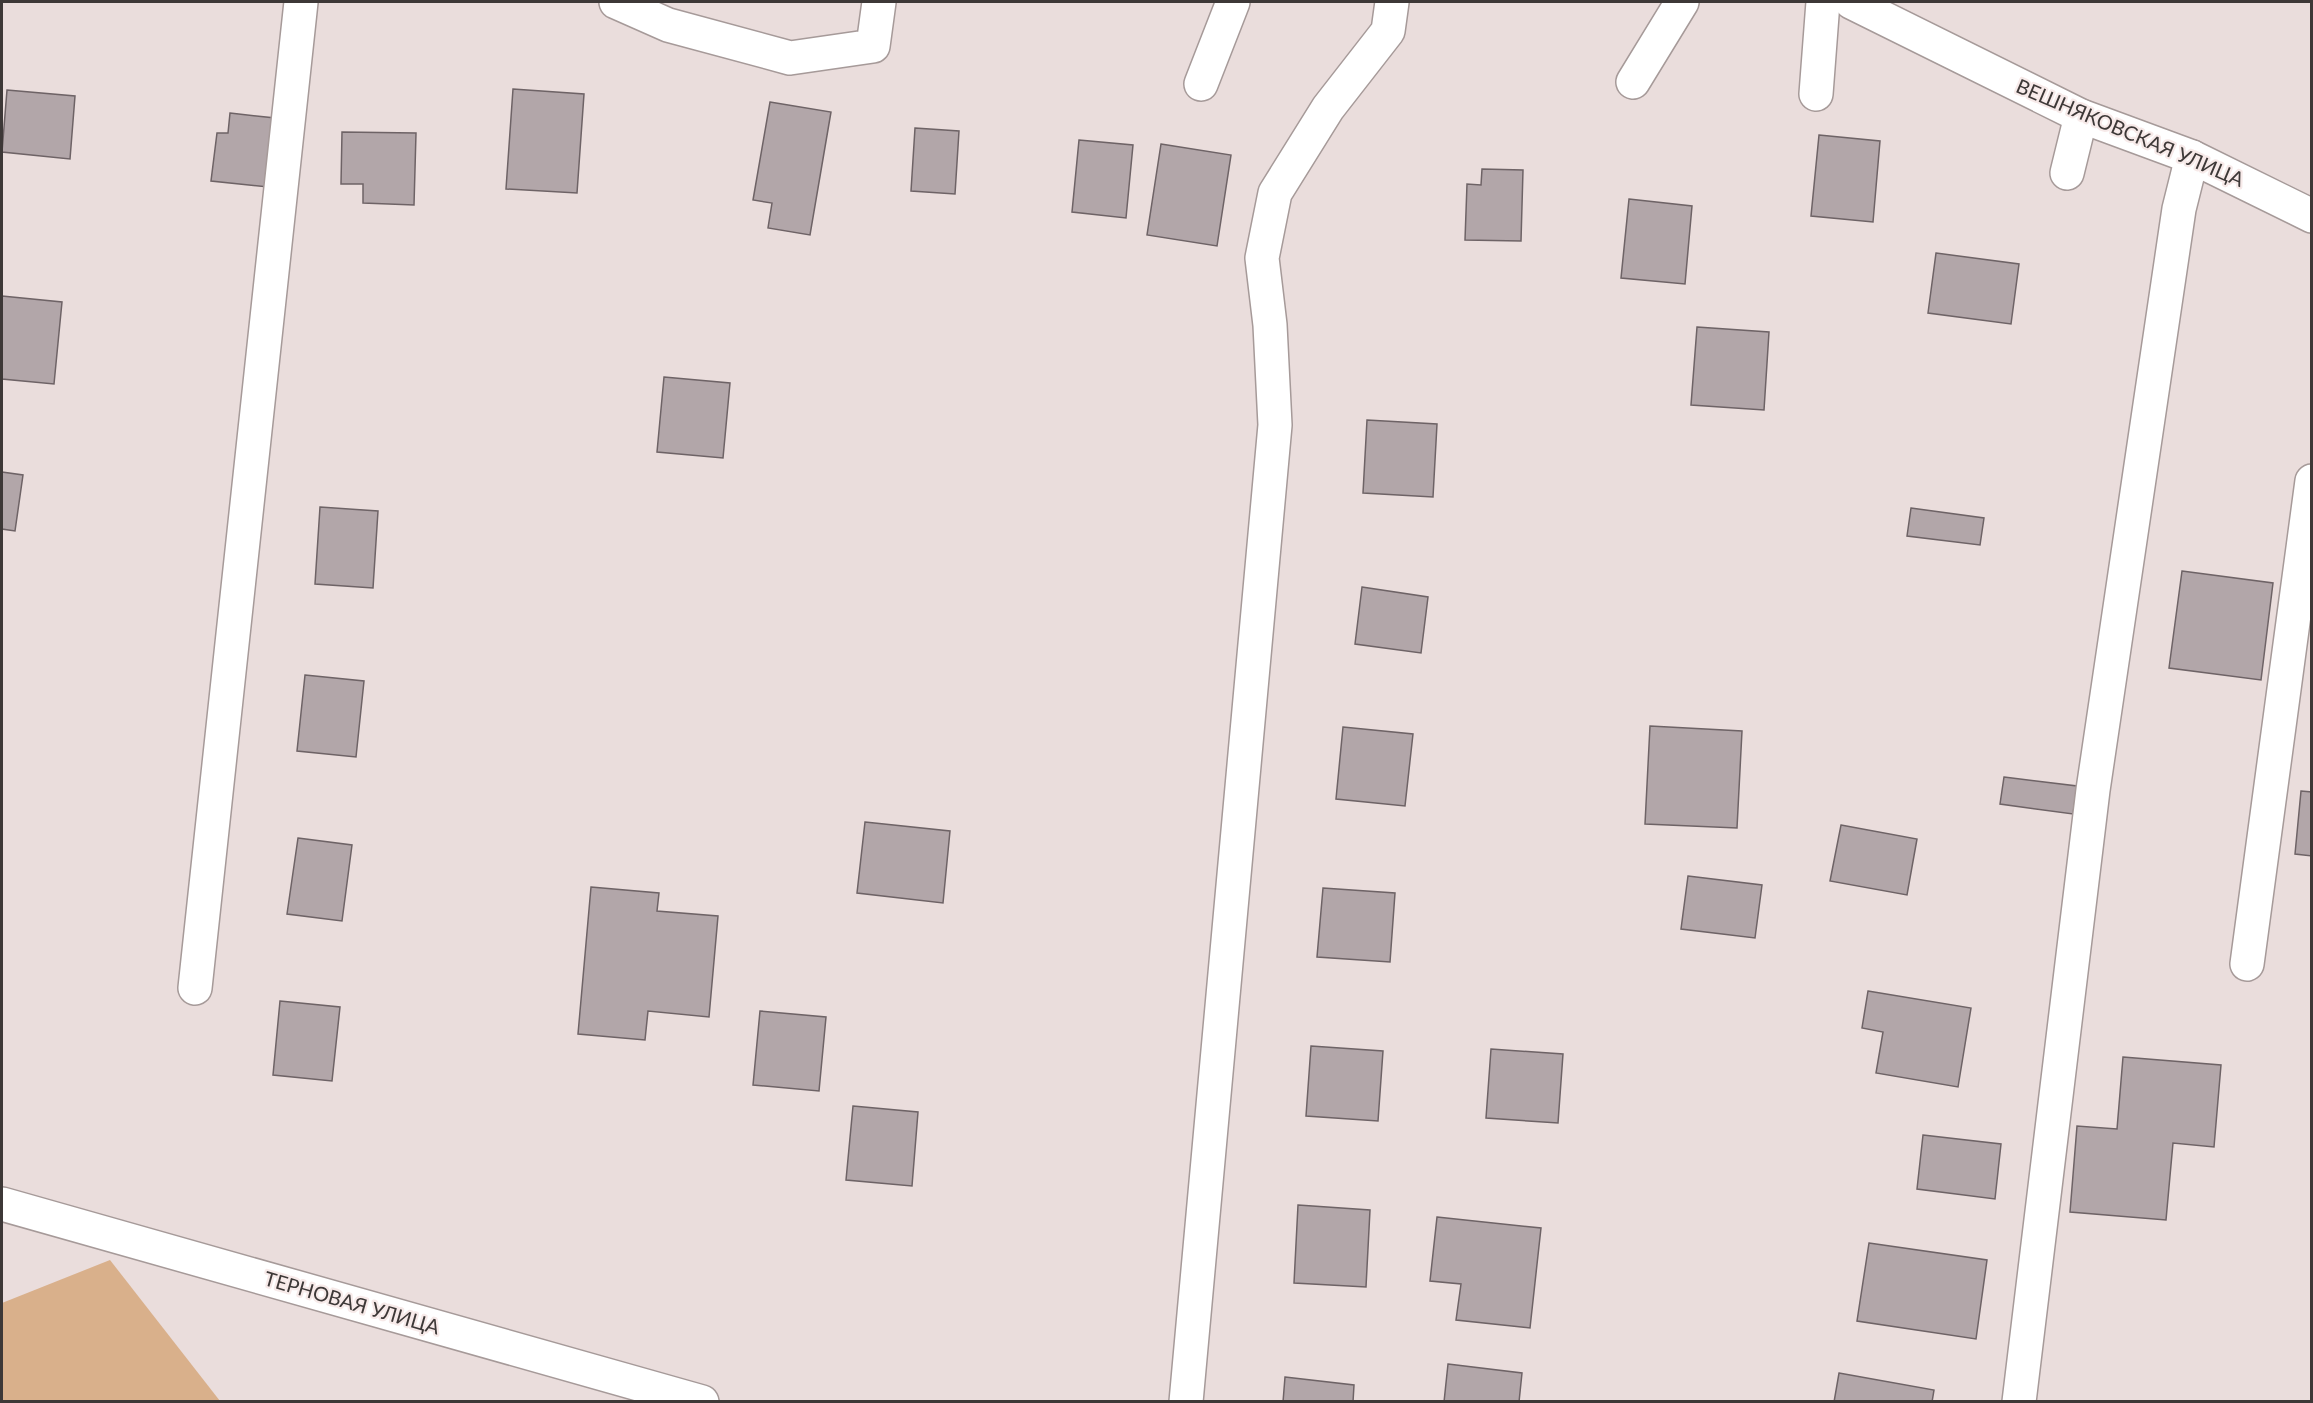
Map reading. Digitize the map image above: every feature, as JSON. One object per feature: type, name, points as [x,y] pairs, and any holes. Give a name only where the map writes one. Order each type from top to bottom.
[{"type":"street","points":[[195,988],[301,2]]},
{"type":"street","points":[[616,2],[668,25],[790,58],[873,46],[879,2]]},
{"type":"street","points":[[1201,84],[1233,2]]},
{"type":"street","points":[[1186,1401],[1275,425],[1270,325],[1262,258],[1275,193],[1329,108],[1388,31],[1392,2]]},
{"type":"street","points":[[1633,81],[1682,2]]},
{"type":"street","points":[[1816,94],[1823,2]]},
{"type":"street","name":"ВЕШНЯКОВСКАЯ УЛИЦА","points":[[1856,3],[2081,116],[2192,157],[2312,216]]},
{"type":"street","points":[[2067,173],[2081,116]]},
{"type":"street","points":[[2019,1401],[2093,790],[2179,209],[2192,157]]},
{"type":"street","points":[[2247,964],[2312,481]]},
{"type":"street","name":"ТЕРНОВАЯ УЛИЦА","points":[[2,1204],[702,1401]]},
{"type":"shaded area","points":[[110,1260],[220,1401],[2,1401],[2,1303]]},
{"type":"building","points":[[513,89],[584,94],[577,193],[506,189]]},
{"type":"building","points":[[7,90],[75,96],[70,159],[2,152]]},
{"type":"building","points":[[770,102],[831,112],[810,235],[768,228],[772,203],[753,200]]},
{"type":"building","points":[[230,113],[275,118],[268,187],[211,181],[217,133],[228,133]]},
{"type":"building","points":[[915,128],[959,131],[955,194],[911,191]]},
{"type":"building","points":[[342,132],[416,133],[414,205],[363,203],[363,184],[341,184]]},
{"type":"building","points":[[1819,135],[1880,141],[1873,222],[1811,216]]},
{"type":"building","points":[[1079,140],[1133,145],[1126,218],[1072,212]]},
{"type":"building","points":[[1161,144],[1231,155],[1217,246],[1147,235]]},
{"type":"building","points":[[1482,169],[1523,170],[1521,241],[1465,240],[1467,184],[1481,185]]},
{"type":"building","points":[[1629,199],[1692,206],[1685,284],[1621,278]]},
{"type":"building","points":[[1936,253],[2019,264],[2011,324],[1928,313]]},
{"type":"building","points":[[2,296],[62,302],[54,384],[2,379]]},
{"type":"building","points":[[1697,327],[1769,332],[1764,410],[1691,405]]},
{"type":"building","points":[[664,377],[730,383],[723,458],[657,452]]},
{"type":"building","points":[[1367,420],[1437,424],[1433,497],[1363,493]]},
{"type":"building","points":[[2,472],[23,475],[15,531],[2,529]]},
{"type":"building","points":[[320,507],[378,511],[373,588],[315,584]]},
{"type":"building","points":[[1911,508],[1984,518],[1980,545],[1907,536]]},
{"type":"building","points":[[2182,571],[2273,583],[2261,680],[2169,668]]},
{"type":"building","points":[[1362,587],[1428,597],[1421,653],[1355,644]]},
{"type":"building","points":[[305,675],[364,681],[356,757],[297,751]]},
{"type":"building","points":[[1650,726],[1742,731],[1737,828],[1645,824]]},
{"type":"building","points":[[1343,727],[1413,734],[1405,806],[1336,799]]},
{"type":"building","points":[[2004,777],[2077,786],[2073,814],[2000,804]]},
{"type":"building","points":[[2301,791],[2312,792],[2312,856],[2295,854]]},
{"type":"building","points":[[865,822],[950,831],[943,903],[857,893]]},
{"type":"building","points":[[1841,825],[1917,839],[1907,895],[1830,881]]},
{"type":"building","points":[[298,838],[352,845],[342,921],[287,914]]},
{"type":"building","points":[[1688,876],[1762,885],[1755,938],[1681,929]]},
{"type":"building","points":[[591,887],[659,893],[657,911],[718,916],[709,1017],[648,1011],[645,1040],[578,1034]]},
{"type":"building","points":[[1323,888],[1395,893],[1390,962],[1317,957]]},
{"type":"building","points":[[1868,991],[1971,1008],[1958,1087],[1876,1073],[1883,1032],[1862,1028]]},
{"type":"building","points":[[280,1001],[340,1007],[332,1081],[273,1075]]},
{"type":"building","points":[[760,1011],[826,1017],[819,1091],[753,1085]]},
{"type":"building","points":[[1311,1046],[1383,1051],[1378,1121],[1306,1116]]},
{"type":"building","points":[[1491,1049],[1563,1054],[1558,1123],[1486,1118]]},
{"type":"building","points":[[2123,1057],[2221,1065],[2214,1147],[2173,1143],[2166,1220],[2070,1212],[2077,1126],[2117,1129]]},
{"type":"building","points":[[853,1106],[918,1112],[912,1186],[846,1180]]},
{"type":"building","points":[[1923,1135],[2001,1144],[1995,1199],[1917,1189]]},
{"type":"building","points":[[1298,1205],[1370,1210],[1366,1287],[1294,1283]]},
{"type":"building","points":[[1437,1217],[1541,1228],[1530,1328],[1456,1320],[1461,1284],[1430,1281]]},
{"type":"building","points":[[1869,1243],[1987,1260],[1976,1339],[1857,1321]]},
{"type":"building","points":[[1448,1364],[1522,1373],[1519,1402],[1444,1402]]},
{"type":"building","points":[[1839,1373],[1934,1390],[1932,1402],[1834,1402]]},
{"type":"building","points":[[1285,1377],[1354,1385],[1353,1402],[1283,1402]]}]
